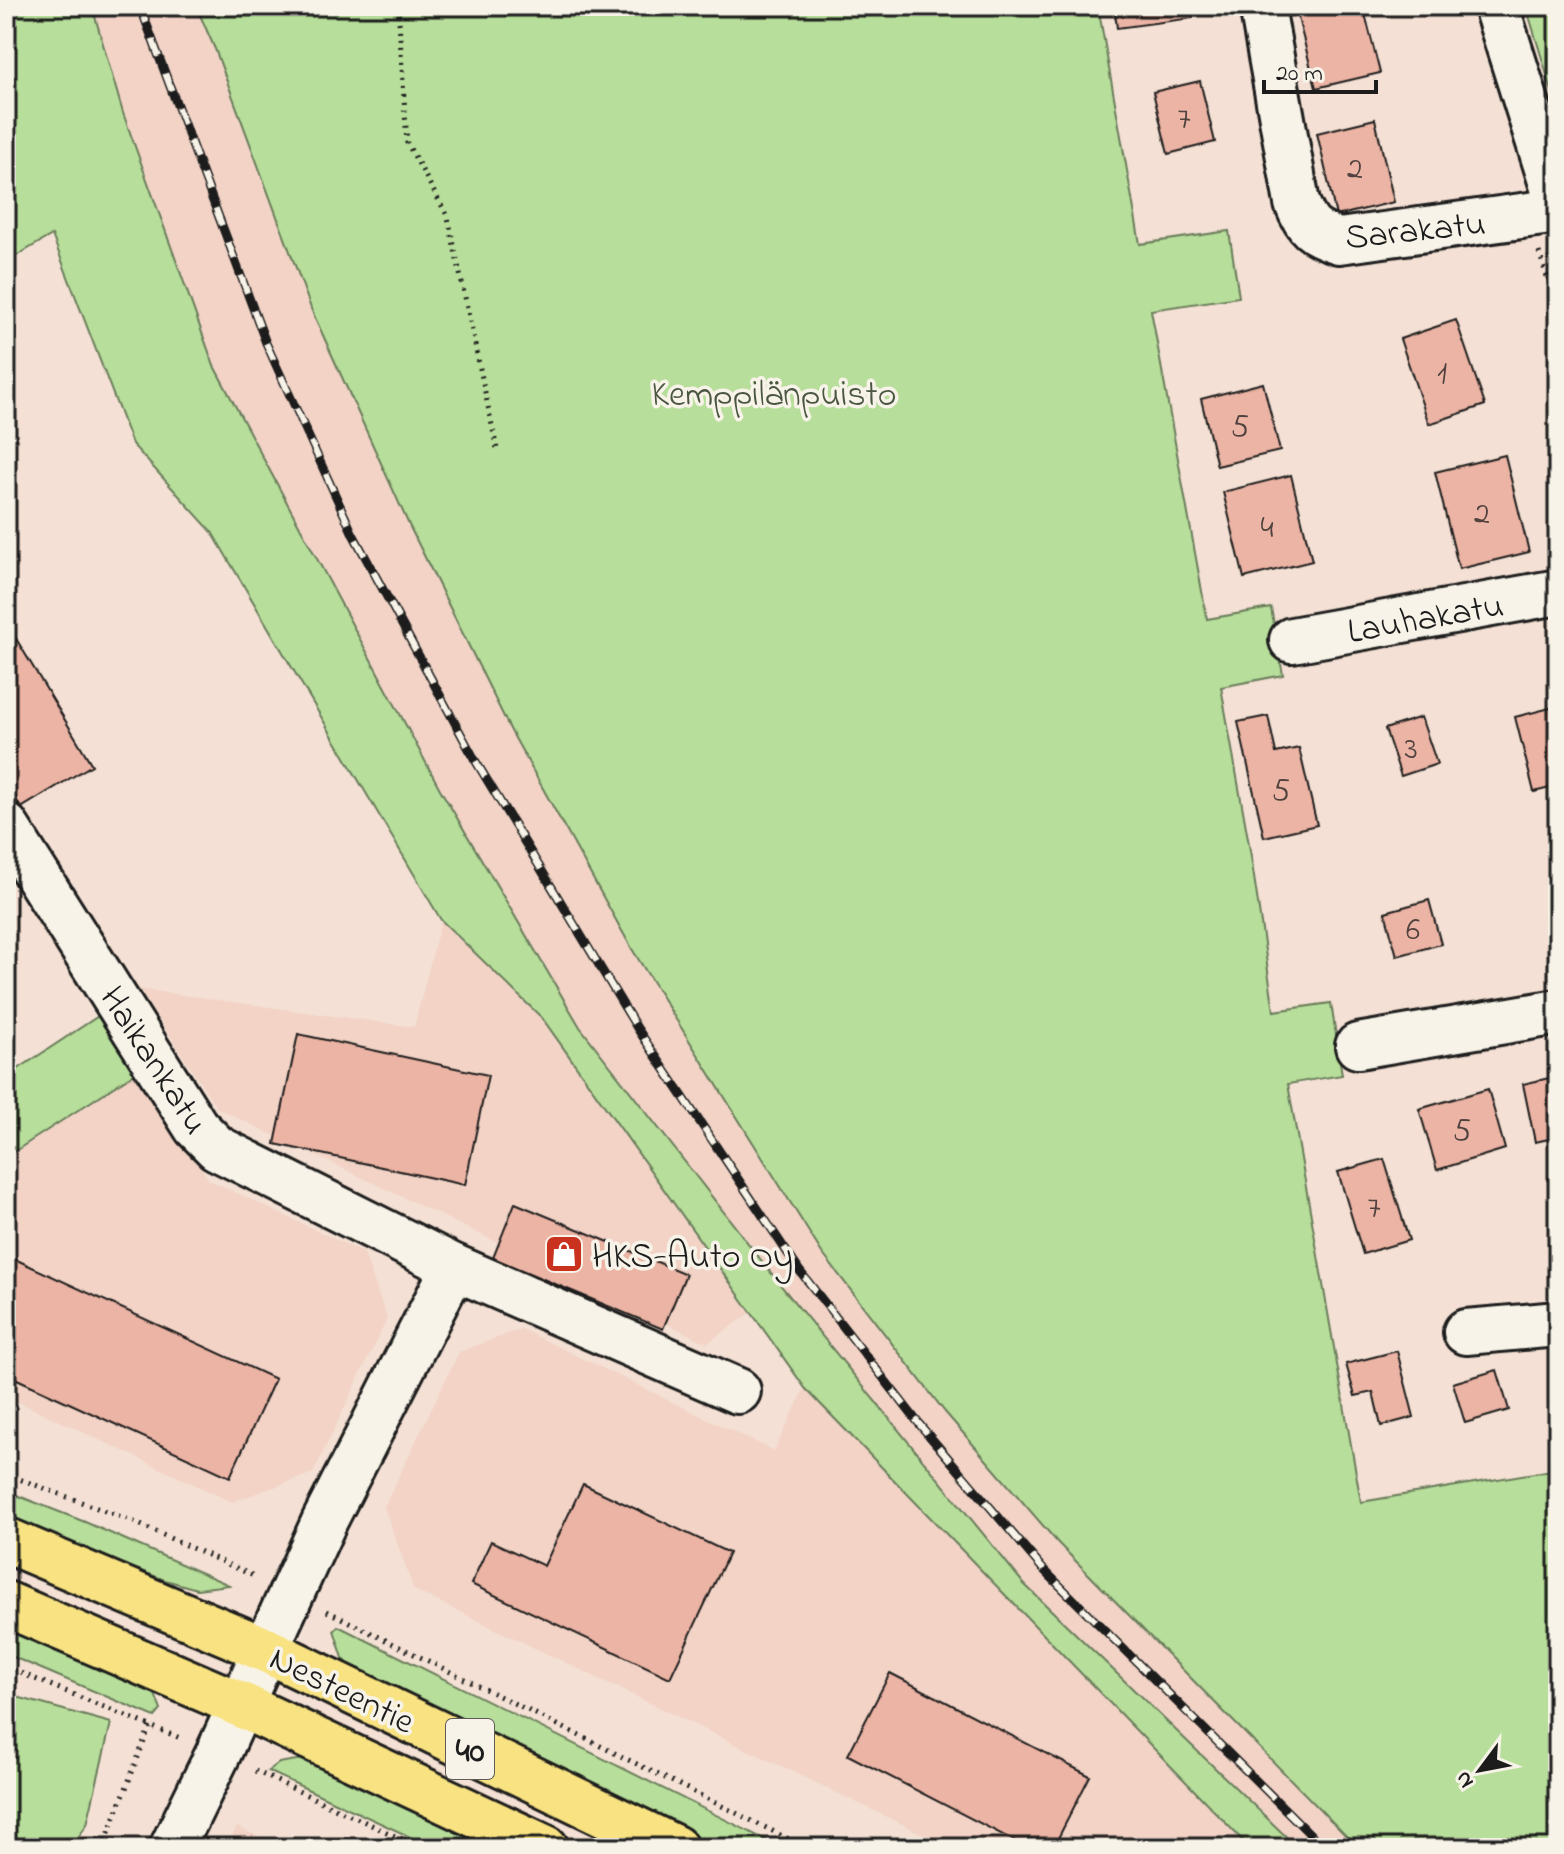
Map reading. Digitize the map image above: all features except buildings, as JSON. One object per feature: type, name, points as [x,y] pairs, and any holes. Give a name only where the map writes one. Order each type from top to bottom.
[{"type":"main road","name":"Nesteentie","points":[[6,1540],[266,1650],[675,1848]]},
{"type":"main road","name":"Nesteentie","points":[[6,1604],[241,1705],[546,1848]]},
{"type":"street","name":"Sarakatu","points":[[1262,6],[1297,203],[1305,223],[1320,235],[1339,241],[1558,211]]},
{"type":"street","points":[[1496,6],[1558,203]]},
{"type":"street","name":"Lauhakatu","points":[[1292,640],[1558,592]]},
{"type":"street","name":"Haikankatu","points":[[6,826],[196,1127],[217,1148],[454,1267],[738,1391]]},
{"type":"street","points":[[1358,1046],[1558,1012]]},
{"type":"street","points":[[172,1848],[325,1520],[454,1267]]},
{"type":"street","points":[[1466,1332],[1558,1324]]},
{"type":"path","points":[[398,6],[407,143],[448,217],[497,449]]},
{"type":"path","points":[[6,1474],[132,1521],[291,1593],[807,1848]]},
{"type":"path","points":[[103,1848],[150,1726]]},
{"type":"shaded area","points":[[92,6],[196,6],[215,49],[312,311],[409,525],[511,731],[632,949],[822,1253],[945,1412],[1058,1543],[1358,1848],[1298,1848],[1024,1584],[782,1287],[580,1027],[440,789],[214,366],[123,113]]},
{"type":"shaded area","points":[[441,920],[542,1018],[751,1313],[707,1343],[217,1108],[139,989],[414,1027]]},
{"type":"shaded area","points":[[138,1071],[209,1180],[364,1253],[387,1319],[313,1473],[232,1502],[6,1396],[6,1157]]},
{"type":"shaded area","points":[[521,1329],[774,1451],[805,1388],[1250,1848],[952,1848],[414,1590],[384,1507],[459,1352]]},
{"type":"shaded area","points":[[237,1827],[284,1848],[226,1848]]},
{"type":"green space","points":[[6,6],[92,6],[123,113],[214,366],[440,789],[580,1027],[782,1287],[1024,1584],[1298,1848],[1250,1848],[805,1388],[542,1018],[441,920],[212,532],[132,444],[52,235],[6,262]]},
{"type":"green space","name":"Kemppilänpuisto","points":[[196,6],[1098,6],[1140,244],[1229,231],[1239,297],[1151,310],[1207,619],[1271,608],[1283,675],[1221,687],[1274,1011],[1331,1003],[1342,1075],[1288,1084],[1361,1502],[1558,1469],[1558,1848],[1358,1848],[1058,1543],[945,1412],[822,1253],[632,949],[511,731],[409,525],[312,311],[215,49]]},
{"type":"green space","points":[[1526,6],[1558,6],[1558,111]]},
{"type":"green space","points":[[103,1013],[138,1071],[6,1157],[6,1077]]},
{"type":"green space","points":[[6,1491],[229,1585],[197,1589],[165,1580],[6,1521]]},
{"type":"green space","points":[[6,1621],[151,1684],[161,1710],[155,1717],[6,1654]]},
{"type":"green space","points":[[338,1626],[782,1848],[709,1848],[356,1673],[343,1658],[334,1630]]},
{"type":"green space","points":[[6,1694],[111,1723],[87,1824],[71,1848],[6,1848]]},
{"type":"green space","points":[[308,1758],[518,1848],[434,1848],[268,1771],[279,1763]]},
{"type":"railway","points":[[140,6],[266,343],[353,534],[475,760],[637,1028],[799,1270],[920,1425],[1042,1568],[1324,1848]]},
{"type":"place","name":"HKS-Auto Oy","points":[[564,1254]]}]
